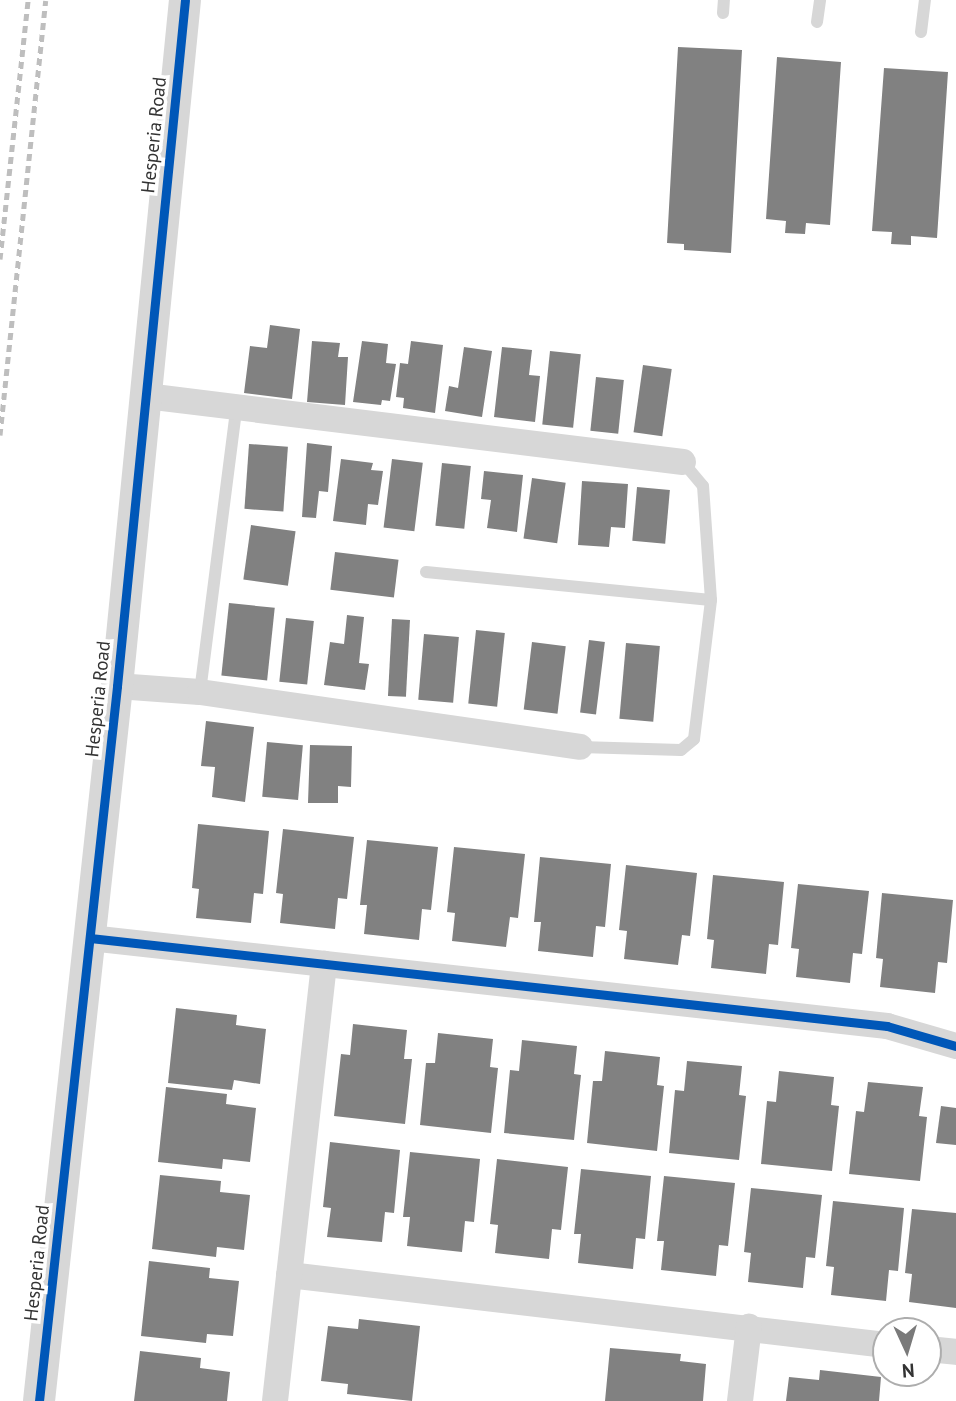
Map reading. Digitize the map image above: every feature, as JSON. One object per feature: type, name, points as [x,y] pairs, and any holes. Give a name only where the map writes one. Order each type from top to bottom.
[{"type":"street","name":"Hesperia Road","points":[[39,1401],[117,686],[185,0]]},
{"type":"street","points":[[146,396],[237,404],[683,462]]},
{"type":"street","points":[[117,686],[200,692],[580,747]]},
{"type":"street","points":[[90,938],[887,1026],[956,1046]]},
{"type":"street","points":[[275,1401],[324,964]]},
{"type":"street","points":[[289,1275],[749,1327],[872,1344]]},
{"type":"street","points":[[740,1401],[749,1327]]},
{"type":"lane","points":[[817,22],[820,0]]},
{"type":"lane","points":[[921,32],[925,0]]},
{"type":"lane","points":[[200,692],[237,404]]},
{"type":"lane","points":[[580,747],[656,752],[681,750],[694,739],[711,600],[703,486],[683,462]]},
{"type":"lane","points":[[426,572],[711,600]]},
{"type":"building","points":[[678,47],[742,50],[731,253],[684,250],[684,244],[667,243]]},
{"type":"building","points":[[777,57],[841,62],[830,225],[806,223],[805,234],[785,233],[786,221],[766,219]]},
{"type":"building","points":[[884,68],[948,72],[937,238],[911,236],[911,245],[891,244],[892,232],[872,231]]},
{"type":"building","points":[[270,325],[300,329],[292,399],[244,393],[250,346],[267,348]]},
{"type":"building","points":[[312,341],[340,343],[338,357],[348,357],[345,405],[307,402]]},
{"type":"building","points":[[362,341],[388,344],[386,363],[396,364],[390,401],[382,400],[381,405],[353,402]]},
{"type":"building","points":[[411,341],[443,345],[435,413],[403,408],[404,398],[396,397],[400,363],[408,364]]},
{"type":"building","points":[[464,347],[492,351],[482,417],[445,411],[449,386],[458,388]]},
{"type":"building","points":[[502,347],[532,350],[529,375],[540,376],[535,422],[494,417]]},
{"type":"building","points":[[550,351],[581,354],[573,428],[542,425]]},
{"type":"building","points":[[643,365],[672,369],[662,436],[634,432]]},
{"type":"building","points":[[596,377],[624,380],[618,434],[590,431]]},
{"type":"building","points":[[307,443],[332,446],[328,492],[319,491],[316,518],[302,517]]},
{"type":"building","points":[[249,444],[288,447],[283,512],[244,509]]},
{"type":"building","points":[[341,459],[373,463],[371,470],[383,471],[378,505],[368,504],[366,525],[333,521]]},
{"type":"building","points":[[392,459],[423,463],[414,531],[384,527]]},
{"type":"building","points":[[442,463],[471,466],[464,529],[435,526]]},
{"type":"building","points":[[484,471],[523,475],[517,532],[487,528],[491,500],[481,499]]},
{"type":"building","points":[[532,478],[566,483],[557,543],[524,538]]},
{"type":"building","points":[[582,481],[628,484],[625,528],[611,527],[609,547],[578,545]]},
{"type":"building","points":[[637,487],[670,490],[665,544],[632,541]]},
{"type":"building","points":[[251,525],[296,531],[288,586],[243,579]]},
{"type":"building","points":[[335,552],[399,560],[394,598],[330,590]]},
{"type":"building","points":[[229,603],[275,608],[267,680],[221,676]]},
{"type":"building","points":[[347,615],[364,617],[359,663],[369,664],[365,690],[324,685],[330,642],[344,644]]},
{"type":"building","points":[[286,618],[314,621],[307,685],[279,682]]},
{"type":"building","points":[[392,619],[410,620],[406,697],[388,696]]},
{"type":"building","points":[[476,630],[505,633],[497,707],[468,704]]},
{"type":"building","points":[[424,634],[459,637],[453,703],[418,700]]},
{"type":"building","points":[[589,640],[605,642],[596,714],[580,712]]},
{"type":"building","points":[[532,642],[566,646],[557,714],[524,709]]},
{"type":"building","points":[[626,643],[660,646],[653,722],[619,719]]},
{"type":"building","points":[[206,721],[254,727],[245,802],[212,797],[215,767],[201,766]]},
{"type":"building","points":[[267,742],[303,745],[298,800],[262,797]]},
{"type":"building","points":[[310,745],[352,746],[351,787],[338,786],[338,803],[308,803]]},
{"type":"building","points":[[198,824],[269,831],[263,894],[254,893],[251,923],[196,918],[199,889],[192,888]]},
{"type":"building","points":[[283,829],[354,837],[347,899],[338,898],[335,929],[280,923],[283,894],[276,893]]},
{"type":"building","points":[[367,840],[438,847],[431,910],[422,909],[419,940],[364,934],[367,905],[360,905]]},
{"type":"building","points":[[454,847],[525,854],[518,918],[510,917],[506,947],[452,941],[455,913],[447,912]]},
{"type":"building","points":[[540,857],[611,864],[605,927],[596,926],[593,957],[538,951],[541,922],[534,922]]},
{"type":"building","points":[[626,865],[697,873],[690,936],[682,935],[678,965],[624,959],[627,931],[619,930]]},
{"type":"building","points":[[713,875],[784,882],[778,945],[769,944],[766,974],[711,968],[714,940],[707,939]]},
{"type":"building","points":[[798,884],[869,891],[862,954],[853,953],[850,983],[796,977],[799,949],[791,948]]},
{"type":"building","points":[[882,893],[953,900],[947,963],[938,962],[935,993],[880,987],[883,959],[876,958]]},
{"type":"building","points":[[176,1008],[237,1015],[236,1025],[266,1029],[260,1084],[234,1080],[232,1090],[168,1083]]},
{"type":"building","points":[[353,1024],[407,1030],[404,1059],[412,1059],[405,1124],[334,1116],[341,1054],[350,1055]]},
{"type":"building","points":[[438,1033],[493,1039],[490,1067],[498,1068],[491,1133],[420,1125],[426,1063],[435,1063]]},
{"type":"building","points":[[522,1040],[577,1046],[574,1074],[581,1075],[574,1140],[504,1133],[510,1070],[519,1071]]},
{"type":"building","points":[[605,1051],[660,1057],[657,1085],[664,1086],[657,1151],[587,1143],[593,1081],[602,1081]]},
{"type":"building","points":[[687,1061],[742,1066],[739,1095],[746,1096],[739,1160],[669,1153],[675,1090],[684,1091]]},
{"type":"building","points":[[779,1071],[834,1077],[831,1105],[839,1106],[832,1171],[761,1164],[767,1101],[776,1102]]},
{"type":"building","points":[[868,1082],[923,1087],[919,1116],[927,1117],[920,1181],[849,1174],[856,1111],[864,1112]]},
{"type":"building","points":[[166,1087],[227,1094],[226,1104],[256,1108],[250,1162],[223,1159],[222,1169],[158,1162]]},
{"type":"building","points":[[941,1106],[956,1108],[956,1145],[936,1143]]},
{"type":"building","points":[[330,1142],[400,1150],[394,1213],[385,1212],[382,1242],[327,1237],[331,1208],[323,1207]]},
{"type":"building","points":[[410,1152],[480,1159],[474,1222],[465,1221],[462,1252],[407,1246],[410,1217],[403,1217]]},
{"type":"building","points":[[497,1159],[568,1167],[561,1230],[552,1229],[549,1259],[495,1253],[498,1225],[490,1224]]},
{"type":"building","points":[[581,1169],[651,1176],[645,1239],[636,1238],[633,1269],[578,1263],[581,1234],[574,1234]]},
{"type":"building","points":[[160,1175],[221,1181],[220,1192],[250,1195],[244,1250],[217,1247],[216,1257],[152,1249]]},
{"type":"building","points":[[664,1176],[735,1183],[728,1246],[719,1245],[716,1276],[661,1270],[664,1241],[657,1241]]},
{"type":"building","points":[[751,1188],[822,1195],[815,1258],[806,1257],[803,1288],[748,1282],[751,1253],[744,1252]]},
{"type":"building","points":[[833,1201],[904,1208],[898,1271],[889,1270],[886,1301],[831,1295],[834,1267],[826,1266]]},
{"type":"building","points":[[912,1209],[956,1213],[956,1308],[909,1302],[912,1274],[905,1273]]},
{"type":"building","points":[[149,1261],[210,1268],[209,1278],[239,1281],[233,1336],[207,1334],[206,1343],[141,1336]]},
{"type":"building","points":[[359,1319],[420,1326],[412,1401],[347,1394],[348,1384],[321,1381],[328,1326],[358,1329]]},
{"type":"building","points":[[610,1348],[681,1354],[680,1361],[706,1364],[703,1401],[605,1401]]},
{"type":"building","points":[[140,1351],[201,1358],[200,1368],[230,1372],[227,1401],[134,1401]]},
{"type":"building","points":[[820,1370],[872,1376],[872,1387],[880,1387],[879,1401],[786,1401],[789,1377],[819,1380]]},
{"type":"railway","points":[[0,259],[28,0]]},
{"type":"railway","points":[[0,435],[46,0]]},
{"type":"cycle path","points":[[39,1401],[117,686],[185,0]]},
{"type":"cycle path","points":[[90,938],[887,1026],[956,1046]]}]
